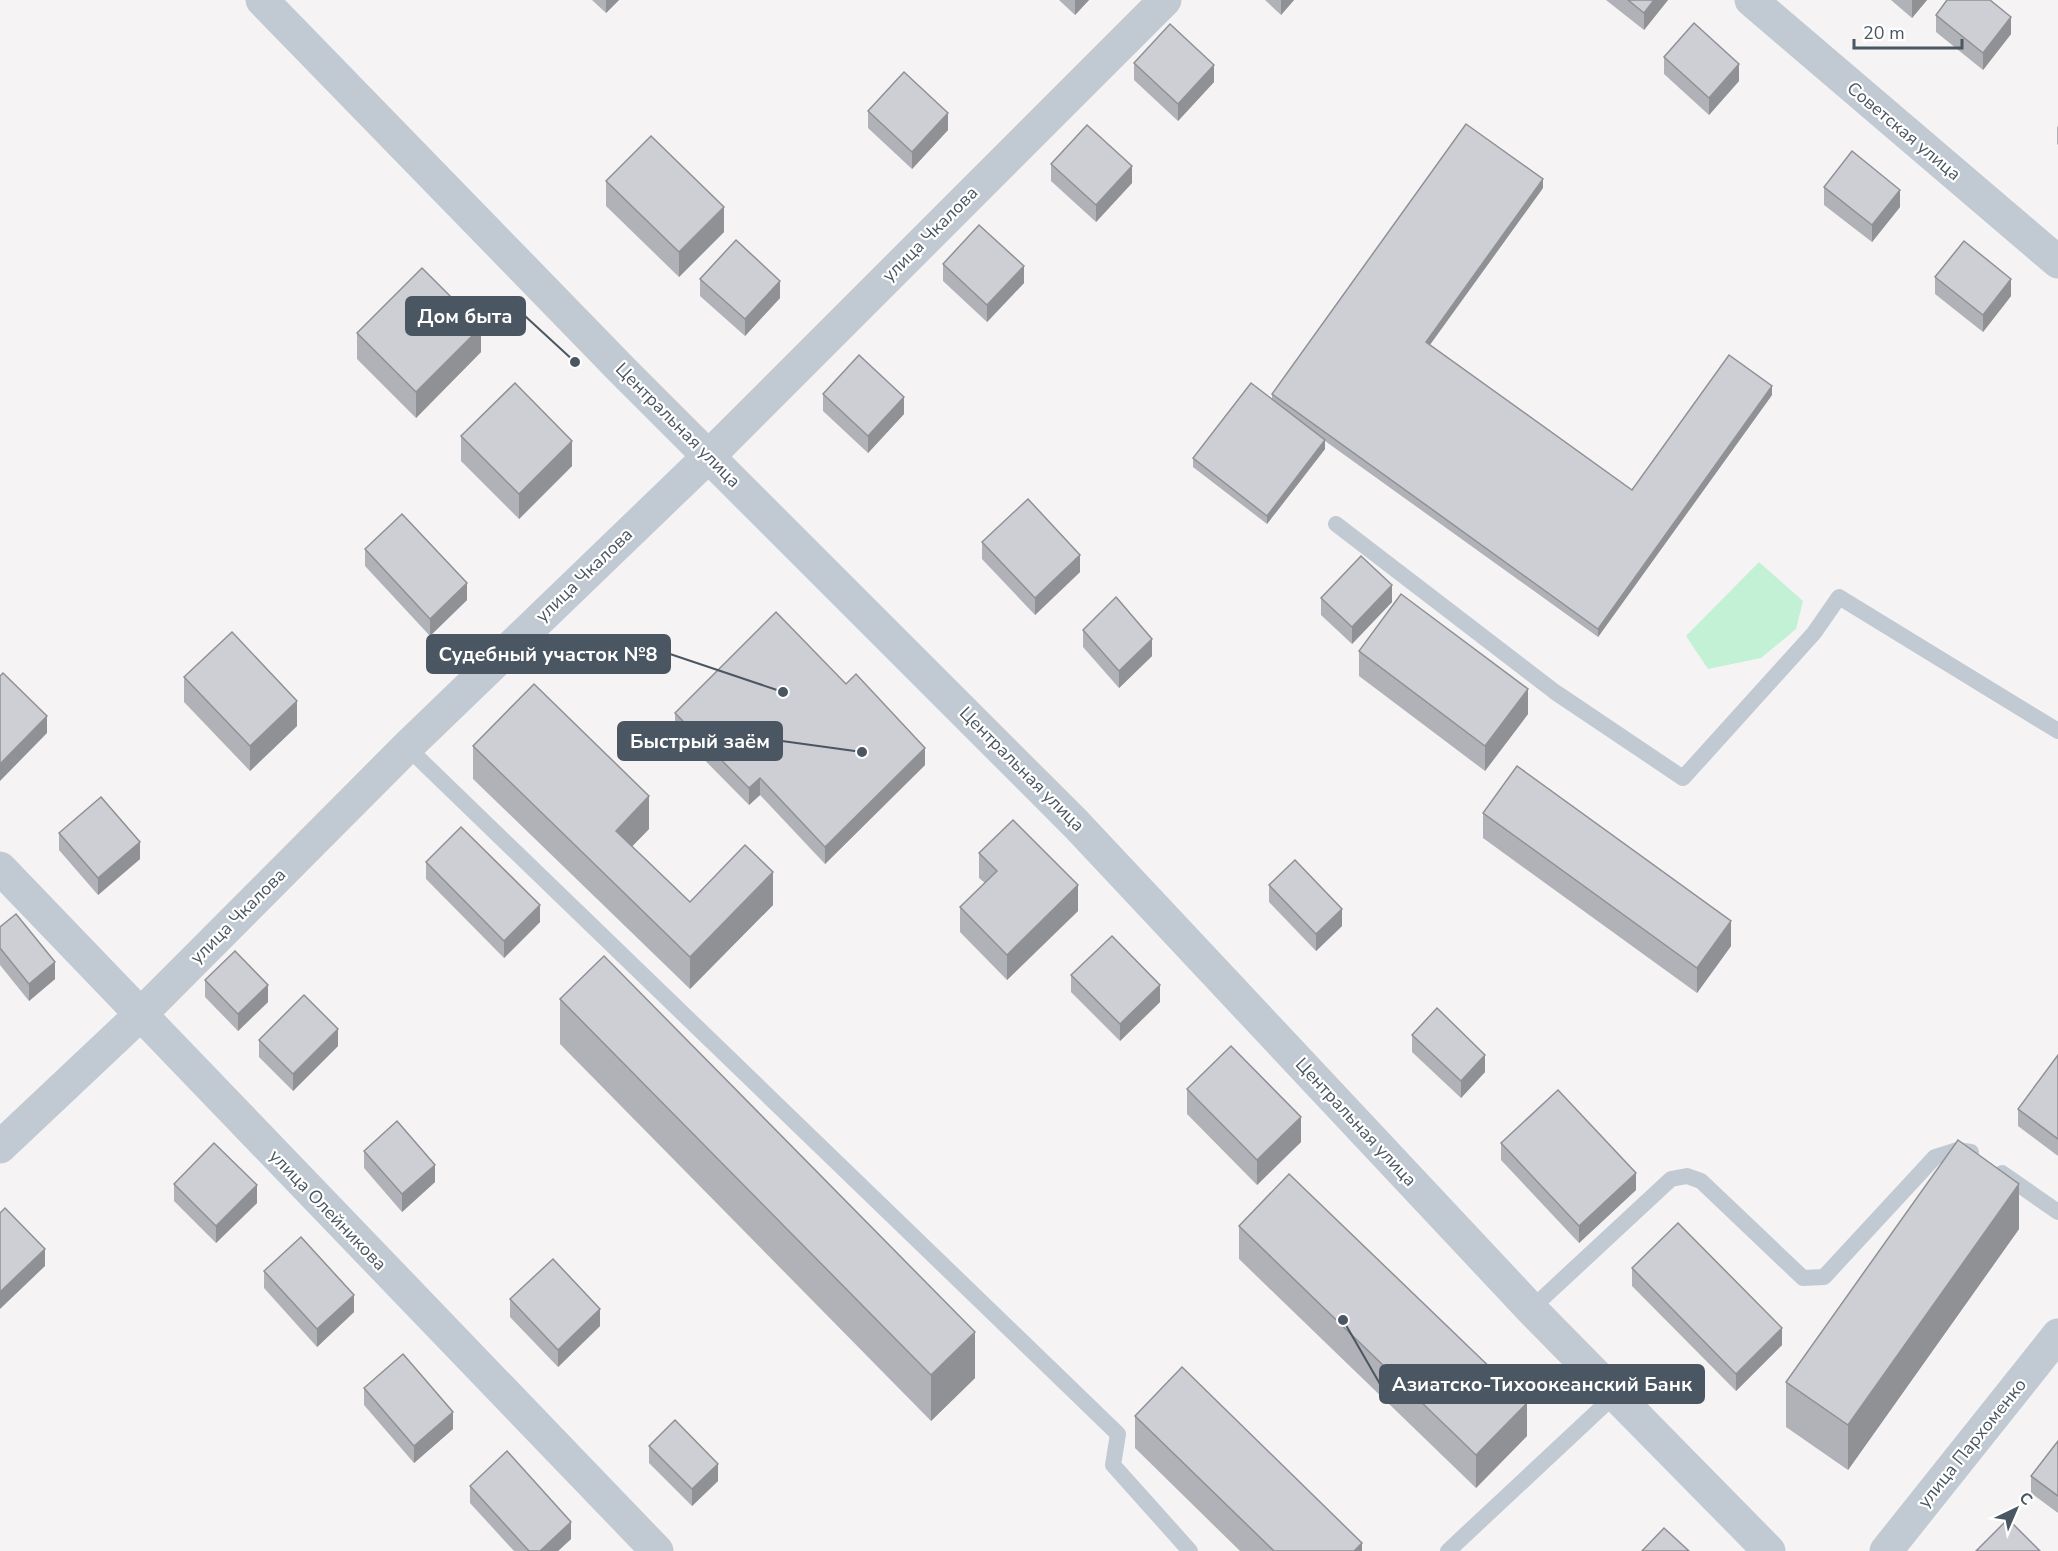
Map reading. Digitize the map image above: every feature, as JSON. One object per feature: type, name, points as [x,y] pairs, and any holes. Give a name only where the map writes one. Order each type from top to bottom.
[{"type":"street","name":"Центральная улица","points":[[262,0],[709,456],[1076,824],[1531,1309],[1769,1551]]},
{"type":"street","name":"улица Чкалова","points":[[0,1147],[140,1015],[407,747],[709,456],[1165,0]]},
{"type":"street","name":"Советская улица","points":[[1751,0],[2058,262]]},
{"type":"street","name":"улица Олейникова","points":[[0,868],[657,1551]]},
{"type":"street","name":"улица Пархоменко","points":[[1886,1551],[2058,1335]]},
{"type":"lane","points":[[1336,524],[1555,692],[1683,778],[1814,633],[1839,597],[2058,731]]},
{"type":"lane","points":[[407,747],[1118,1434],[1113,1465],[1190,1551]]},
{"type":"lane","points":[[1531,1309],[1671,1179],[1687,1176],[1701,1181],[1803,1278],[1824,1277],[1935,1156],[1957,1150],[1972,1152],[2058,1212]]},
{"type":"lane","points":[[1448,1551],[1616,1394]]},
{"type":"green space","points":[[1759,562],[1803,601],[1796,629],[1761,658],[1708,669],[1686,636]]},
{"type":"building","points":[[1628,0],[1654,0],[1644,13]]},
{"type":"building","points":[[1947,0],[1990,0],[2011,17],[1983,53],[1936,15]]},
{"type":"building","points":[[1694,23],[1739,64],[1709,98],[1664,57]]},
{"type":"building","points":[[1170,24],[1214,65],[1178,104],[1134,63]]},
{"type":"building","points":[[904,72],[948,113],[912,152],[868,111]]},
{"type":"building","points":[[1466,124],[1543,179],[1426,342],[1632,490],[1729,355],[1772,386],[1598,629],[1272,394]]},
{"type":"building","points":[[1087,125],[1132,166],[1096,205],[1051,164]]},
{"type":"building","points":[[651,136],[724,207],[679,252],[606,181]]},
{"type":"building","points":[[1852,151],[1900,190],[1872,225],[1824,187]]},
{"type":"building","points":[[979,225],[1024,266],[987,305],[943,264]]},
{"type":"building","points":[[736,240],[780,281],[745,319],[700,279]]},
{"type":"building","points":[[1964,241],[2011,279],[1983,315],[1935,277]]},
{"type":"building","points":[[422,268],[481,327],[416,392],[357,333]]},
{"type":"building","points":[[859,355],[904,397],[868,436],[823,394]]},
{"type":"building","points":[[515,383],[572,441],[519,494],[461,436]]},
{"type":"building","points":[[1251,383],[1325,440],[1267,516],[1193,458]]},
{"type":"building","points":[[1028,499],[1080,555],[1035,598],[982,542]]},
{"type":"building","points":[[402,514],[467,583],[430,619],[365,549]]},
{"type":"building","points":[[1361,556],[1392,585],[1352,627],[1321,598]]},
{"type":"building","points":[[1401,594],[1528,689],[1485,746],[1359,651]]},
{"type":"building","points":[[1116,597],[1152,639],[1119,671],[1083,630]]},
{"type":"building","points":[[776,612],[846,684],[856,674],[925,748],[825,847],[760,778],[749,788],[675,713]]},
{"type":"building","points":[[232,632],[297,701],[250,746],[184,677]]},
{"type":"building","points":[[3,673],[47,716],[0,764],[0,676]]},
{"type":"building","points":[[534,684],[649,796],[616,831],[690,902],[745,845],[773,872],[690,957],[473,746]]},
{"type":"building","points":[[1517,766],[1731,921],[1697,968],[1483,813]]},
{"type":"building","points":[[101,797],[140,842],[98,878],[59,833]]},
{"type":"building","points":[[1013,820],[1078,885],[1007,955],[960,907],[997,871],[979,853]]},
{"type":"building","points":[[461,827],[540,905],[504,941],[426,862]]},
{"type":"building","points":[[1295,860],[1342,909],[1316,934],[1269,885]]},
{"type":"building","points":[[16,914],[55,962],[29,984],[0,948],[0,927]]},
{"type":"building","points":[[1112,936],[1160,985],[1120,1024],[1071,975]]},
{"type":"building","points":[[235,951],[268,985],[238,1014],[205,980]]},
{"type":"building","points":[[604,956],[975,1332],[931,1375],[560,999]]},
{"type":"building","points":[[304,995],[338,1029],[293,1074],[259,1040]]},
{"type":"building","points":[[1437,1008],[1485,1055],[1461,1081],[1412,1035]]},
{"type":"building","points":[[1231,1046],[1301,1117],[1257,1160],[1187,1089]]},
{"type":"building","points":[[2058,1055],[2058,1139],[2018,1109]]},
{"type":"building","points":[[1558,1090],[1636,1173],[1579,1226],[1501,1143]]},
{"type":"building","points":[[397,1121],[435,1165],[402,1194],[364,1151]]},
{"type":"building","points":[[1958,1140],[2019,1184],[1848,1425],[1786,1382]]},
{"type":"building","points":[[214,1143],[257,1185],[216,1226],[174,1184]]},
{"type":"building","points":[[1289,1174],[1527,1403],[1476,1455],[1239,1226]]},
{"type":"building","points":[[5,1208],[45,1249],[0,1292],[0,1213]]},
{"type":"building","points":[[1678,1223],[1782,1328],[1736,1374],[1632,1268]]},
{"type":"building","points":[[301,1237],[354,1295],[317,1329],[264,1271]]},
{"type":"building","points":[[553,1259],[600,1309],[558,1350],[510,1299]]},
{"type":"building","points":[[403,1354],[453,1412],[414,1446],[364,1388]]},
{"type":"building","points":[[1182,1367],[1362,1543],[1354,1551],[1274,1551],[1135,1416]]},
{"type":"building","points":[[675,1420],[718,1464],[692,1489],[649,1446]]},
{"type":"building","points":[[2058,1441],[2058,1496],[2031,1476]]},
{"type":"building","points":[[507,1451],[571,1522],[540,1551],[529,1551],[470,1486]]},
{"type":"building","points":[[2008,1519],[2040,1551],[1976,1551]]},
{"type":"building","points":[[1664,1528],[1689,1551],[1642,1551]]},
{"type":"place","name":"Дом быта","points":[[575,362]]},
{"type":"place","name":"Судебный участок №8","points":[[783,692]]},
{"type":"place","name":"Быстрый заём","points":[[862,752]]},
{"type":"place","name":"Азиатско-Тихоокеанский Банк","points":[[1343,1320]]}]
